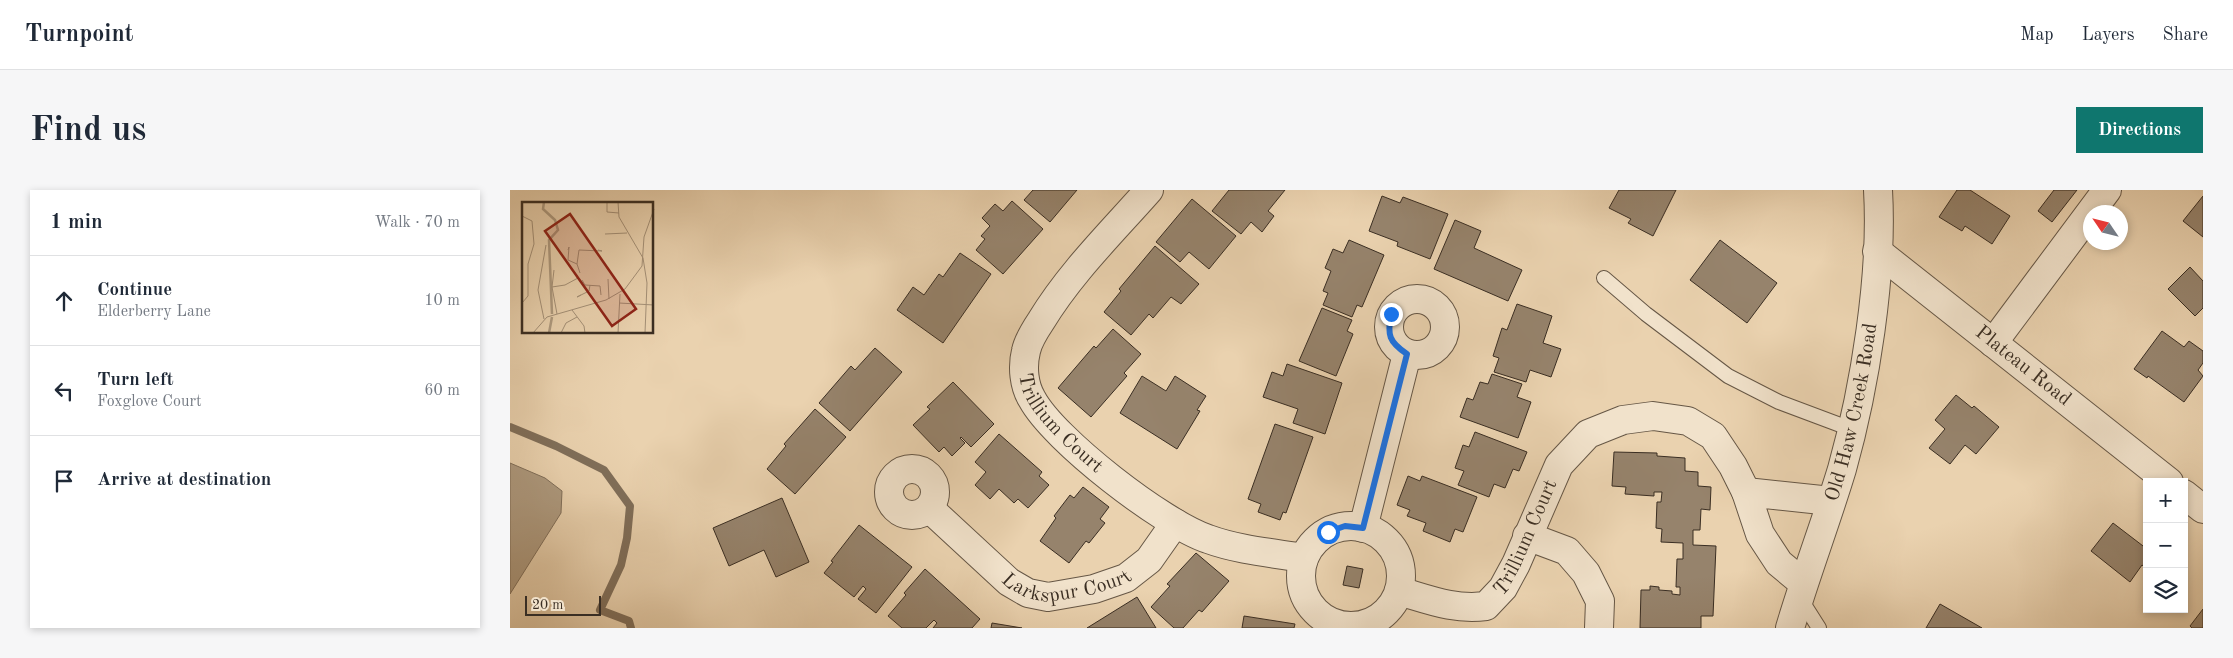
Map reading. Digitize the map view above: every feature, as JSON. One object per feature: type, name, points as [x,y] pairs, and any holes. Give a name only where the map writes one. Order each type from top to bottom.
[{"type":"street","name":"Trillium Court","points":[[1149,190],[1086,260],[1051,305],[1035,331],[1026,351],[1024,376],[1031,399],[1052,426],[1119,484],[1175,523],[1208,539],[1304,558]]},
{"type":"street","name":"Old Haw Creek Road","points":[[1790,628],[1842,468],[1851,429],[1871,324],[1877,251],[1878,190]]},
{"type":"street","points":[[1993,343],[2107,190]]},
{"type":"street","name":"Plateau Road","points":[[1877,251],[2164,478]]},
{"type":"street","points":[[1363,528],[1407,354]]},
{"type":"street","name":"Trillium Court","points":[[1399,591],[1445,605],[1466,608],[1486,606],[1503,588],[1559,465],[1588,434],[1623,420],[1653,416],[1688,421],[1713,436],[1733,466],[1746,492],[1760,534],[1779,563],[1801,590]]},
{"type":"street","points":[[1746,492],[1831,502]]},
{"type":"street","points":[[2188,497],[2203,509]]},
{"type":"street","name":"Larkspur Court","points":[[930,509],[1009,582],[1028,593],[1048,596],[1094,589],[1126,578],[1149,560],[1175,523]]},
{"type":"street","points":[[1345,526],[1363,528],[1378,534],[1390,544],[1398,559],[1401,575],[1399,591],[1391,607],[1377,619],[1360,626],[1342,627],[1328,621],[1316,612],[1307,601],[1302,587],[1301,572],[1304,558],[1314,542],[1328,532],[1345,526]]},
{"type":"street","points":[[1527,536],[1567,551],[1586,573],[1600,601],[1599,628]]},
{"type":"lane","points":[[1604,278],[1646,314],[1728,376],[1779,402],[1851,429]]},
{"type":"lane","points":[[1801,590],[1819,628]]},
{"type":"shaded area","points":[[510,463],[545,478],[562,491],[561,513],[510,594]]},
{"type":"building","points":[[1033,190],[1077,190],[1050,222],[1024,200]]},
{"type":"building","points":[[1229,190],[1285,190],[1268,211],[1274,216],[1262,232],[1251,222],[1241,234],[1212,211]]},
{"type":"building","points":[[1619,190],[1676,190],[1653,236],[1628,223],[1631,219],[1609,208]]},
{"type":"building","points":[[1957,190],[1970,190],[2010,216],[1992,244],[1965,226],[1962,231],[1939,217]]},
{"type":"building","points":[[2054,190],[2077,190],[2052,222],[2038,211]]},
{"type":"building","points":[[1382,196],[1400,203],[1403,197],[1448,214],[1430,259],[1397,246],[1398,242],[1369,231]]},
{"type":"building","points":[[2203,196],[2203,237],[2183,221]]},
{"type":"building","points":[[1192,199],[1236,236],[1209,269],[1189,252],[1180,262],[1156,242]]},
{"type":"building","points":[[1012,201],[1043,229],[1003,274],[976,250],[985,239],[981,236],[990,226],[982,218],[995,204],[1003,211]]},
{"type":"building","points":[[1455,220],[1481,231],[1474,248],[1522,270],[1508,301],[1434,269]]},
{"type":"building","points":[[1349,240],[1384,255],[1362,307],[1357,305],[1352,317],[1323,305],[1328,293],[1323,291],[1331,271],[1325,268],[1333,249],[1343,253]]},
{"type":"building","points":[[1720,240],[1777,283],[1747,323],[1690,280]]},
{"type":"building","points":[[1155,246],[1199,284],[1181,304],[1171,297],[1153,318],[1149,314],[1131,335],[1104,312],[1121,291],[1119,289]]},
{"type":"building","points":[[960,253],[991,274],[943,343],[897,310],[913,287],[924,295],[939,274],[943,277]]},
{"type":"building","points":[[2190,267],[2203,281],[2203,308],[2195,316],[2168,289]]},
{"type":"building","points":[[1517,304],[1552,316],[1543,343],[1561,349],[1551,377],[1530,370],[1526,382],[1494,372],[1499,358],[1493,356],[1502,328],[1507,330]]},
{"type":"building","points":[[1322,308],[1352,320],[1347,331],[1353,334],[1336,376],[1299,361]]},
{"type":"building","points":[[1113,329],[1141,354],[1124,373],[1127,376],[1091,417],[1058,388],[1094,346],[1096,348]]},
{"type":"building","points":[[2162,331],[2184,347],[2189,341],[2203,351],[2203,363],[2198,370],[2203,376],[2184,402],[2148,376],[2147,378],[2134,369]]},
{"type":"building","points":[[875,348],[902,372],[850,431],[819,403],[851,366],[855,370]]},
{"type":"building","points":[[1287,364],[1342,383],[1325,434],[1293,423],[1298,409],[1263,397],[1272,372],[1283,376]]},
{"type":"building","points":[[1492,374],[1522,384],[1517,397],[1531,402],[1518,438],[1460,417],[1467,398],[1473,400],[1480,382],[1488,384]]},
{"type":"building","points":[[1142,376],[1166,391],[1175,376],[1206,396],[1197,410],[1200,411],[1177,449],[1120,413]]},
{"type":"building","points":[[953,382],[994,424],[971,447],[961,437],[965,443],[952,456],[944,447],[939,452],[913,425],[930,409],[927,407]]},
{"type":"building","points":[[1956,395],[1972,408],[1974,406],[1999,427],[1976,454],[1965,445],[1950,464],[1929,448],[1945,429],[1935,420]]},
{"type":"building","points":[[815,409],[846,437],[795,494],[767,469],[786,446],[784,444]]},
{"type":"building","points":[[1275,424],[1313,437],[1286,513],[1283,512],[1280,520],[1258,512],[1261,504],[1248,499]]},
{"type":"building","points":[[1475,432],[1527,452],[1519,471],[1513,469],[1505,488],[1494,484],[1489,497],[1458,485],[1464,471],[1455,468],[1463,445],[1469,447]]},
{"type":"building","points":[[999,434],[1042,472],[1039,476],[1049,485],[1028,508],[1018,499],[1014,503],[999,489],[990,499],[975,485],[986,472],[975,462]]},
{"type":"building","points":[[1614,452],[1657,453],[1657,456],[1685,458],[1685,471],[1698,472],[1698,486],[1711,487],[1710,510],[1701,509],[1700,530],[1693,530],[1693,545],[1716,546],[1713,616],[1701,616],[1701,628],[1640,628],[1641,590],[1650,590],[1650,586],[1659,587],[1659,590],[1672,591],[1672,594],[1680,595],[1680,587],[1676,587],[1677,559],[1683,559],[1683,543],[1661,542],[1662,529],[1656,528],[1657,502],[1661,502],[1662,492],[1654,492],[1654,496],[1625,494],[1626,487],[1612,486]]},
{"type":"building","points":[[1408,476],[1420,481],[1422,476],[1477,497],[1463,532],[1455,529],[1450,542],[1423,531],[1426,523],[1407,516],[1410,510],[1397,505]]},
{"type":"building","points":[[1083,487],[1109,507],[1100,519],[1105,523],[1089,543],[1086,541],[1069,563],[1040,541],[1056,518],[1054,516],[1070,495],[1074,498]]},
{"type":"building","points":[[782,498],[809,562],[776,577],[764,550],[729,566],[713,528]]},
{"type":"building","points":[[2113,523],[2143,546],[2143,566],[2130,582],[2091,551]]},
{"type":"building","points":[[859,525],[912,567],[876,613],[858,599],[866,589],[863,586],[854,597],[824,573]]},
{"type":"building","points":[[1196,553],[1229,581],[1202,612],[1199,610],[1183,628],[1174,628],[1151,607],[1170,586],[1167,584]]},
{"type":"building","points":[[1347,566],[1363,569],[1359,588],[1343,585]]},
{"type":"building","points":[[925,569],[980,619],[972,628],[933,628],[937,623],[934,620],[926,628],[902,628],[888,616],[906,595],[904,593]]},
{"type":"building","points":[[1137,597],[1156,628],[1087,628]]},
{"type":"building","points":[[1940,604],[1982,628],[1926,628]]},
{"type":"building","points":[[2203,609],[2203,628],[2192,628],[2190,626]]},
{"type":"building","points":[[1244,616],[1295,624],[1294,628],[1242,628]]},
{"type":"building","points":[[992,623],[1022,628],[991,628]]},
{"type":"waterway","points":[[510,427],[556,446],[604,470],[630,506],[627,538],[621,565],[600,610],[629,621],[631,628]]},
{"type":"route","points":[[1328,532],[1345,526],[1363,528],[1407,354],[1394,345],[1388,330],[1391,314]]}]
